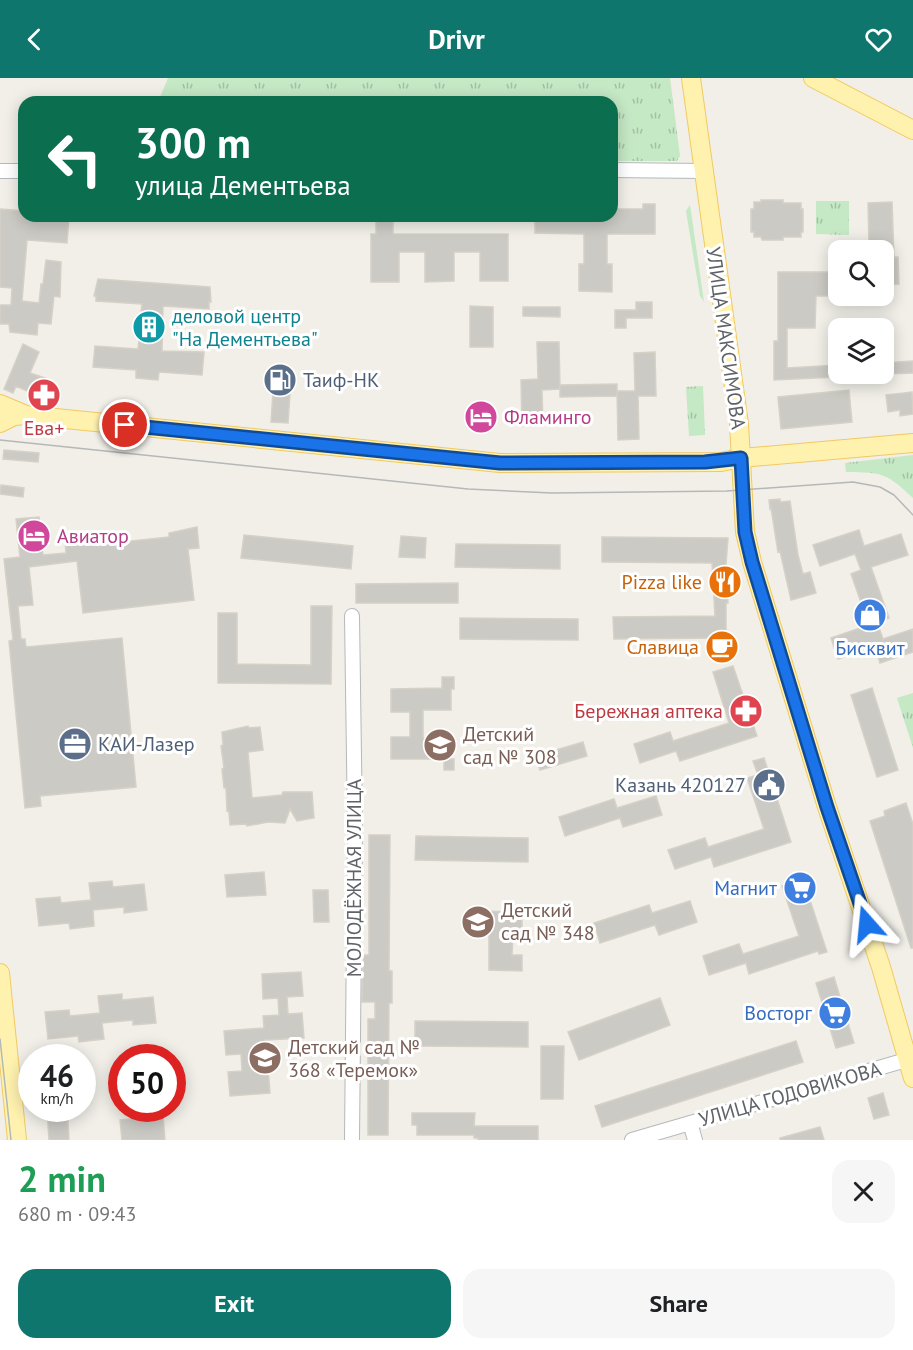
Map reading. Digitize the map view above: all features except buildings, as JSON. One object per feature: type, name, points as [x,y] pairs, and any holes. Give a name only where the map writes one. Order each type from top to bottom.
[{"type":"main road","name":"УЛИЦА МАКСИМОВА","points":[[691,78],[739,424],[745,532],[752,562],[827,807],[910,1059],[913,1078]]},
{"type":"main road","points":[[813,78],[913,130]]},
{"type":"main road","points":[[0,404],[26,415]]},
{"type":"main road","points":[[0,423],[14,416],[26,415],[500,463],[705,462],[913,442]]},
{"type":"main road","points":[[0,972],[17,1140]]},
{"type":"street","points":[[618,170],[703,171]]},
{"type":"street","points":[[0,171],[18,171]]},
{"type":"street","name":"МОЛОДЁЖНАЯ УЛИЦА","points":[[352,616],[355,828],[352,1140]]},
{"type":"street","name":"УЛИЦА ГОДОВИКОВА","points":[[632,1140],[910,1059]]},
{"type":"street","points":[[690,1123],[695,1140]]},
{"type":"green space","points":[[168,78],[670,78],[680,156],[677,161],[618,161],[618,96],[160,96]]},
{"type":"green space","points":[[816,201],[849,201],[849,235],[816,234]]},
{"type":"green space","points":[[690,205],[704,302],[700,296],[686,211]]},
{"type":"green space","points":[[703,386],[705,435],[689,436],[686,387]]},
{"type":"green space","points":[[913,455],[913,498],[896,483],[883,476],[846,472],[845,463]]},
{"type":"green space","points":[[913,693],[913,748],[897,698]]},
{"type":"tram line","points":[[0,440],[468,489],[552,493],[727,491],[853,482],[880,487],[894,495],[913,515]]},
{"type":"tram line","points":[[0,1039],[11,1140]]},
{"type":"place","name":"деловой центр \"На Дементьева\"","points":[[149,327]]},
{"type":"place","name":"Таиф-НК","points":[[280,380]]},
{"type":"place","name":"Ева+","points":[[44,395]]},
{"type":"place","name":"Фламинго","points":[[481,417]]},
{"type":"place","name":"Авиатор","points":[[34,536]]},
{"type":"place","name":"Pizza like","points":[[725,582]]},
{"type":"place","name":"Бисквит","points":[[870,615]]},
{"type":"place","name":"Славица","points":[[722,647]]},
{"type":"place","name":"Бережная аптека","points":[[746,711]]},
{"type":"place","name":"КАИ-Лазер","points":[[75,744]]},
{"type":"place","name":"Детский сад № 308","points":[[440,745]]},
{"type":"place","name":"Казань 420127","points":[[769,785]]},
{"type":"place","name":"Магнит","points":[[800,888]]},
{"type":"place","name":"Детский сад № 348","points":[[478,922]]},
{"type":"place","name":"Восторг","points":[[835,1013]]},
{"type":"place","name":"Детский сад № 368 «Теремок»","points":[[265,1058]]},
{"type":"route","points":[[125,425],[500,463],[721,462],[741,458],[745,532],[752,562],[827,807],[867,924]]}]
